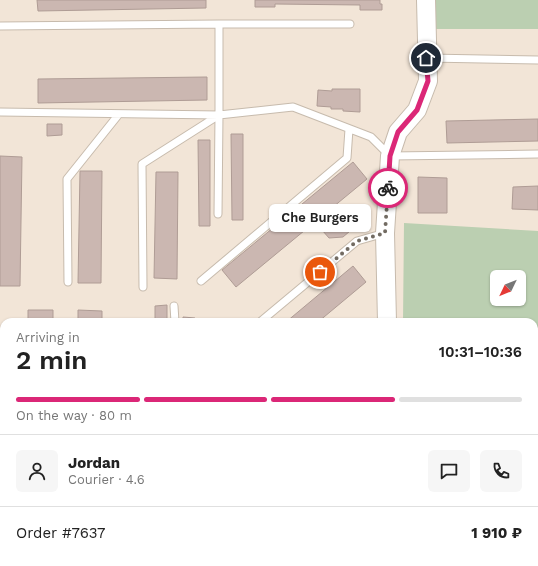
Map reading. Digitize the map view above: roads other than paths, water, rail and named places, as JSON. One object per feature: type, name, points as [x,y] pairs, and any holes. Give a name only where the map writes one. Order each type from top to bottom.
[{"type":"street","points":[[388,318],[385,233],[390,156],[398,132],[417,110],[428,81],[426,58],[426,0]]},
{"type":"lane","points":[[218,214],[219,24]]},
{"type":"lane","points":[[0,26],[350,24]]},
{"type":"lane","points":[[426,58],[538,60]]},
{"type":"lane","points":[[0,112],[219,115],[293,107],[371,137],[390,156],[538,154]]},
{"type":"lane","points":[[68,282],[68,179],[119,114]]},
{"type":"lane","points":[[143,286],[142,164],[219,115]]},
{"type":"lane","points":[[201,281],[347,158],[349,129]]},
{"type":"lane","points":[[265,318],[357,241],[385,233]]},
{"type":"lane","points":[[174,306],[175,318]]},
{"type":"place","name":"Che Burgers","points":[[320,272]]}]
